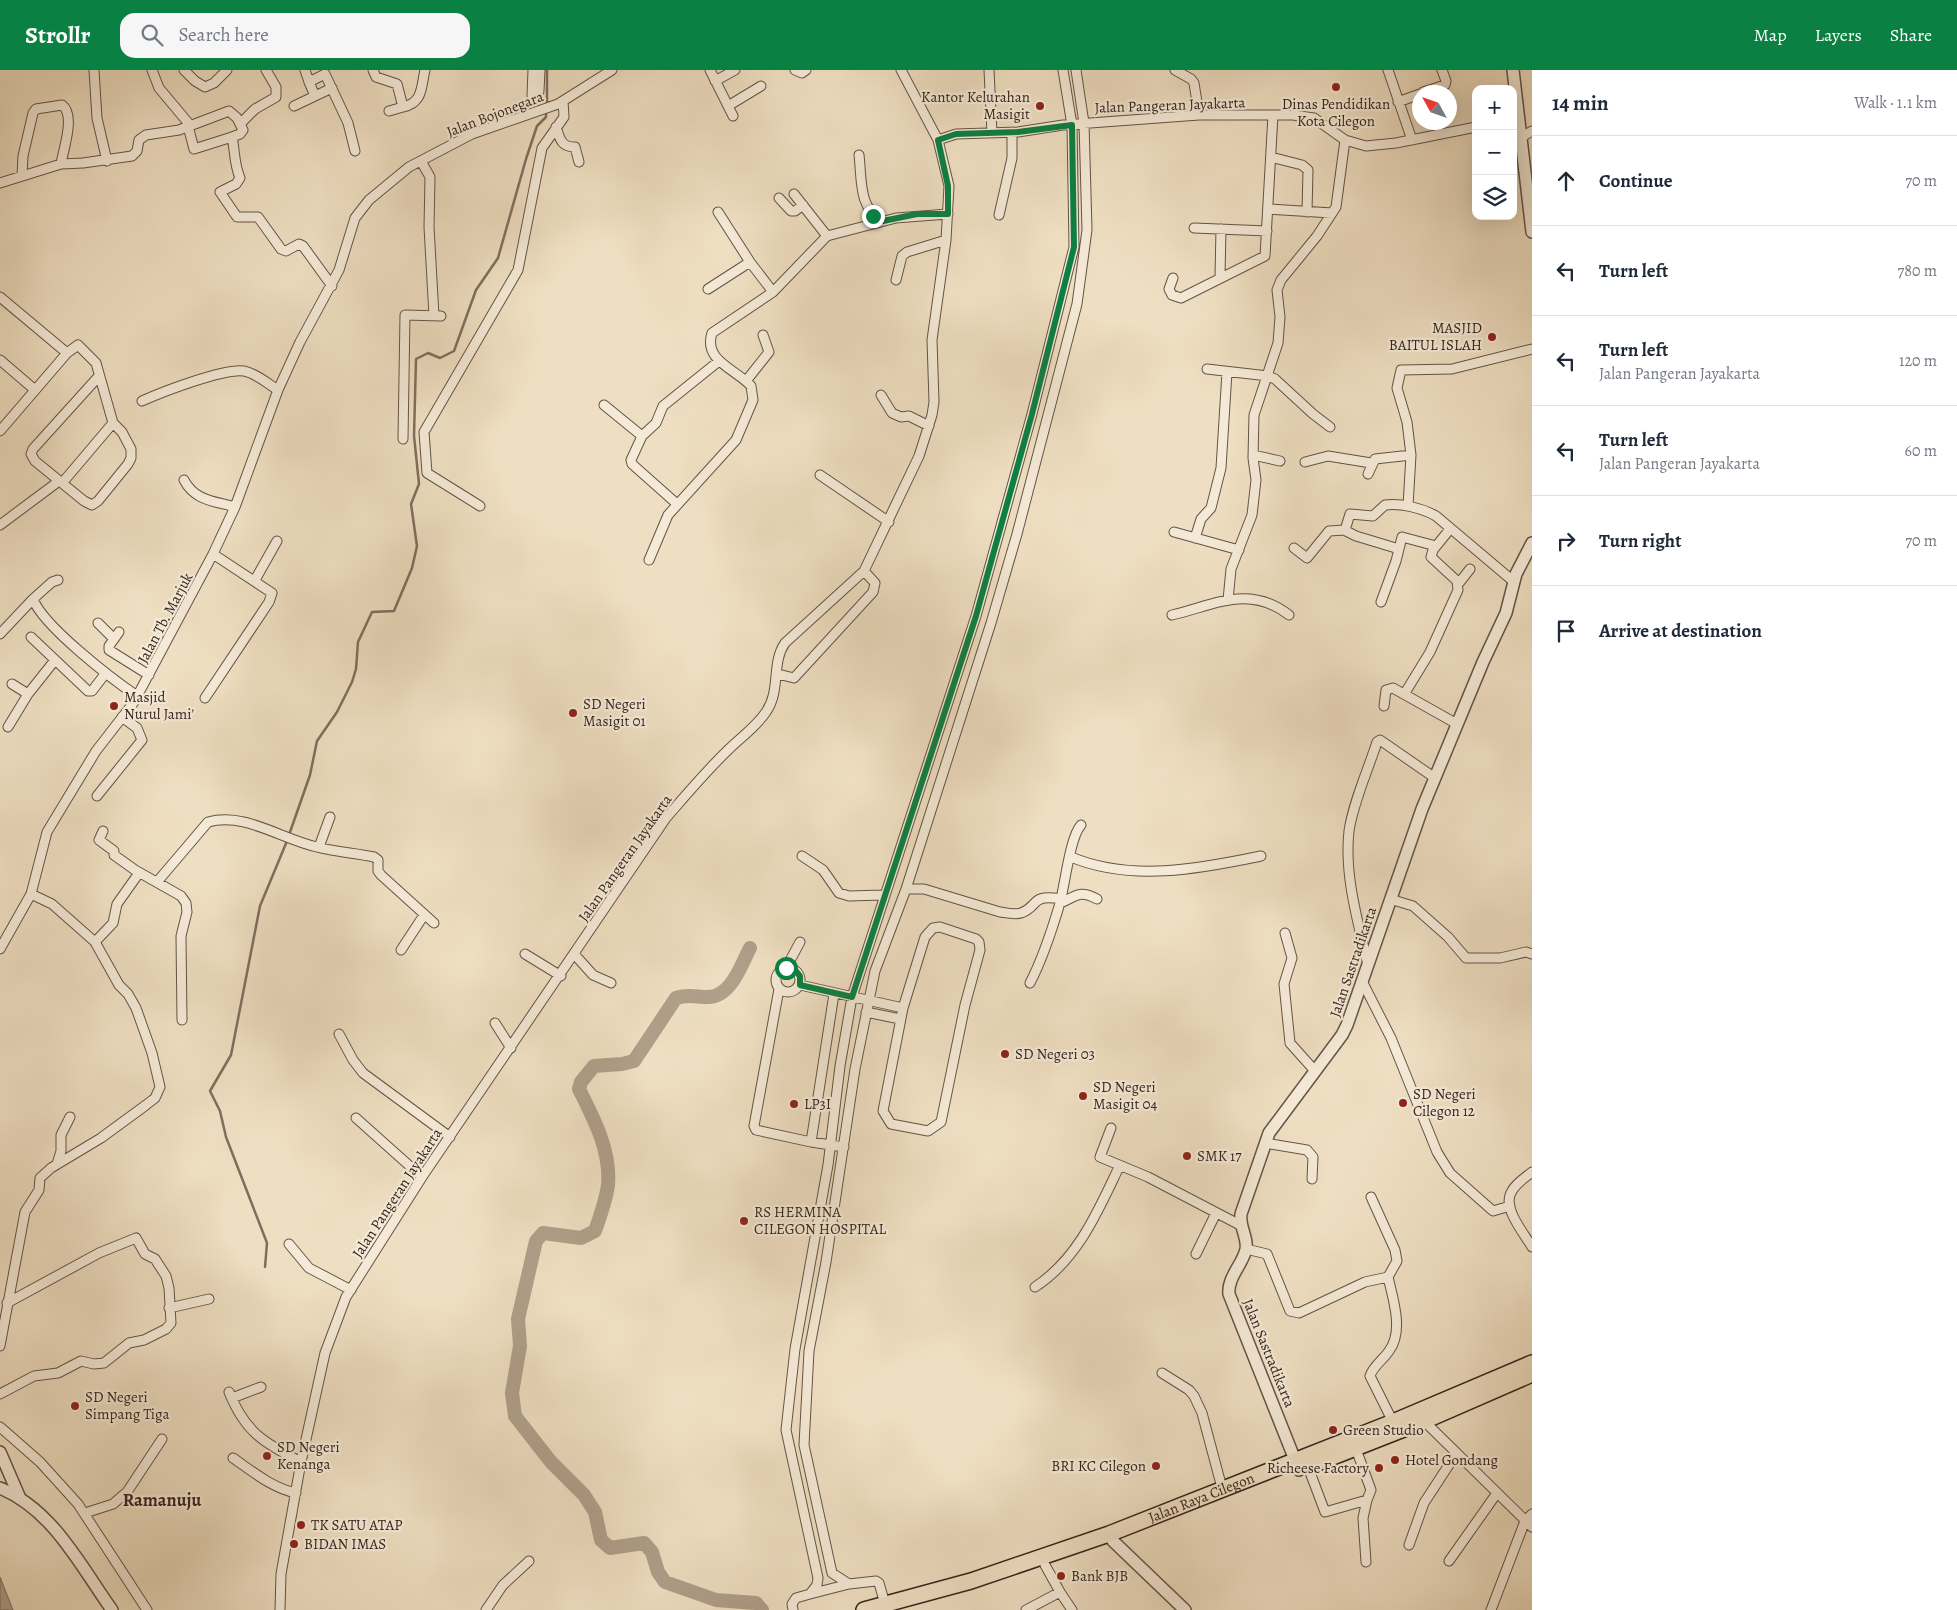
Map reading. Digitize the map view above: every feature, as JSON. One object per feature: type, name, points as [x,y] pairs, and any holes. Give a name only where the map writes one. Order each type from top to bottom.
[{"type":"highway","name":"Jalan Raya Cilegon","points":[[864,1610],[971,1581],[1111,1537],[1301,1466],[1394,1422],[1532,1363]]},
{"type":"highway","name":"Jalan Raya Cilegon","points":[[900,1610],[969,1591],[1044,1565],[1222,1488],[1356,1449],[1532,1374]]},
{"type":"street","points":[[94,70],[97,118],[107,161]]},
{"type":"street","points":[[0,183],[60,164],[107,161],[132,156],[137,151],[139,140],[146,135],[171,131],[189,125],[216,115],[229,112],[240,124],[242,133],[194,149],[189,125],[159,88],[152,70]]},
{"type":"street","points":[[184,70],[194,81],[204,87],[214,83],[227,70]]},
{"type":"street","points":[[240,124],[255,110],[276,97],[276,87],[266,70]]},
{"type":"street","points":[[305,70],[315,96]]},
{"type":"street","points":[[373,70],[376,77],[386,75],[396,84],[403,107]]},
{"type":"street","points":[[389,111],[412,105],[418,100],[425,70]]},
{"type":"street","points":[[533,70],[532,96],[535,97],[539,91],[540,70]]},
{"type":"street","name":"Jalan Bojonegara","points":[[332,286],[339,270],[352,224],[359,211],[378,191],[420,162],[472,134],[561,103],[612,70]]},
{"type":"street","points":[[710,70],[733,116]]},
{"type":"street","points":[[715,81],[735,70]]},
{"type":"street","points":[[795,70],[802,73],[806,70]]},
{"type":"street","points":[[901,70],[938,140]]},
{"type":"street","points":[[989,70],[992,133]]},
{"type":"street","points":[[810,1594],[817,1585],[818,1578],[786,1430],[795,1349],[831,1146],[840,1066],[852,997],[883,895],[980,601],[1032,414],[1074,247],[1072,125],[1063,70]]},
{"type":"street","points":[[849,1584],[832,1573],[804,1445],[809,1352],[846,1135],[855,1069],[875,971],[906,888],[992,618],[1022,515],[1077,304],[1087,238],[1084,123],[1076,70]]},
{"type":"street","points":[[1174,70],[1191,79],[1194,83],[1199,114]]},
{"type":"street","points":[[1388,70],[1412,140]]},
{"type":"street","points":[[1442,70],[1446,84],[1443,85]]},
{"type":"street","points":[[1512,70],[1513,85]]},
{"type":"street","points":[[309,82],[326,74],[348,122],[356,152]]},
{"type":"street","points":[[728,106],[761,86]]},
{"type":"street","points":[[294,106],[332,88]]},
{"type":"street","points":[[1398,102],[1412,97]]},
{"type":"street","points":[[480,506],[427,473],[424,432],[518,270],[542,148],[564,117],[561,103]]},
{"type":"street","points":[[22,175],[25,148],[36,109],[62,105],[66,107],[68,125],[60,164]]},
{"type":"street","name":"Jalan Pangeran Jayakarta","points":[[280,1610],[281,1574],[301,1462],[325,1353],[351,1290],[422,1177],[561,976],[666,818],[697,781],[756,725],[767,711],[775,695],[780,654],[785,643],[864,571],[919,456],[929,426],[934,402],[932,340],[948,214],[948,186],[938,140],[956,134],[1012,132],[1084,123],[1199,114],[1273,115],[1314,118],[1345,140],[1356,145],[1366,146],[1412,140],[1472,127]]},
{"type":"street","points":[[1174,278],[1169,289],[1175,297],[1181,298],[1220,277],[1263,258],[1267,253],[1273,115]]},
{"type":"street","points":[[556,127],[561,142],[568,147],[575,147],[579,162]]},
{"type":"street","points":[[1517,129],[1529,189],[1532,232]]},
{"type":"street","points":[[1520,138],[1532,131]]},
{"type":"street","points":[[999,215],[1012,158],[1012,132]]},
{"type":"street","points":[[232,137],[236,157],[235,166],[240,178],[236,184],[220,192],[221,197],[237,217],[258,217],[281,249],[286,251],[299,244],[303,246],[332,286]]},
{"type":"street","points":[[1228,600],[1231,569],[1252,515],[1256,480],[1253,455],[1254,415],[1276,354],[1279,333],[1278,285],[1332,213],[1338,200],[1345,140]]},
{"type":"street","points":[[858,154],[866,207],[873,216],[883,221]]},
{"type":"street","points":[[1271,157],[1302,165],[1308,170],[1307,212]]},
{"type":"street","points":[[403,439],[404,315],[437,316],[429,227],[430,177],[420,162]]},
{"type":"street","points":[[794,194],[827,236]]},
{"type":"street","points":[[779,198],[791,210],[795,211],[803,205]]},
{"type":"street","points":[[1268,209],[1332,213]]},
{"type":"street","points":[[718,212],[750,262],[773,292]]},
{"type":"street","points":[[649,560],[668,515],[736,440],[753,400],[753,392],[746,381],[719,361],[711,348],[712,333],[773,292],[827,236],[917,214],[948,214]]},
{"type":"street","points":[[1194,228],[1267,231]]},
{"type":"street","points":[[1220,277],[1222,229]]},
{"type":"street","points":[[896,280],[902,256],[907,252],[946,240]]},
{"type":"street","points":[[708,289],[750,262]]},
{"type":"street","name":"Jalan Tb. Marjuk","points":[[0,949],[31,894],[47,832],[96,750],[137,696],[214,554],[236,507],[278,390],[300,342],[332,286]]},
{"type":"street","points":[[0,297],[67,353]]},
{"type":"street","points":[[746,381],[769,352],[764,335]]},
{"type":"street","points":[[2,424],[67,353],[74,347],[81,347],[93,358],[99,376],[113,423],[129,443],[132,454],[128,464],[95,504],[88,504],[59,483],[35,462],[32,454],[33,449],[99,376]]},
{"type":"street","points":[[1408,506],[1411,455],[1407,422],[1397,388],[1401,370],[1452,369],[1532,349]]},
{"type":"street","points":[[0,360],[35,390]]},
{"type":"street","points":[[677,504],[632,464],[633,452],[642,436],[656,423],[663,406],[719,361]]},
{"type":"street","points":[[1207,370],[1268,376],[1275,379],[1330,427]]},
{"type":"street","points":[[142,401],[210,376],[235,371],[251,374],[278,390]]},
{"type":"street","points":[[1195,538],[1201,519],[1211,508],[1221,468],[1226,372]]},
{"type":"street","points":[[881,395],[892,414],[900,417],[908,416],[929,426]]},
{"type":"street","points":[[604,405],[642,436]]},
{"type":"street","points":[[0,525],[59,483],[113,423]]},
{"type":"street","points":[[1253,455],[1280,461]]},
{"type":"street","points":[[1305,462],[1328,456],[1371,463],[1379,458],[1411,455]]},
{"type":"street","points":[[1368,474],[1371,463]]},
{"type":"street","points":[[820,475],[888,522]]},
{"type":"street","points":[[184,480],[189,490],[200,498],[236,507]]},
{"type":"street","points":[[1344,530],[1350,514],[1373,516],[1384,505],[1408,506],[1428,511],[1513,581]]},
{"type":"street","points":[[1450,529],[1431,555],[1432,560],[1459,583]]},
{"type":"street","points":[[1294,548],[1307,558],[1329,531],[1344,530],[1356,536],[1399,549]]},
{"type":"street","points":[[1174,532],[1239,550]]},
{"type":"street","points":[[1381,602],[1403,536],[1436,546]]},
{"type":"street","points":[[255,580],[277,541]]},
{"type":"street","name":"Jalan Sastradikarta","points":[[1301,1466],[1229,1294],[1230,1286],[1246,1249],[1246,1239],[1240,1225],[1241,1214],[1273,1124],[1342,1036],[1363,983],[1390,899],[1435,778],[1506,613],[1513,581],[1532,543]]},
{"type":"street","points":[[205,698],[272,597],[270,590],[214,554]]},
{"type":"street","points":[[1404,693],[1430,652],[1457,594],[1459,583],[1470,570]]},
{"type":"street","points":[[778,674],[794,678],[873,592],[875,583],[864,571]]},
{"type":"street","points":[[0,634],[33,599],[52,582],[58,580]]},
{"type":"street","points":[[1172,615],[1228,600],[1251,598],[1266,600],[1289,615]]},
{"type":"street","points":[[33,599],[37,607],[55,627],[105,674],[137,696]]},
{"type":"street","points":[[976,614],[992,618]]},
{"type":"street","points":[[98,623],[116,635],[108,648],[109,650],[149,675]]},
{"type":"street","points":[[31,638],[90,691],[105,674]]},
{"type":"street","points":[[8,727],[28,694],[55,660]]},
{"type":"street","points":[[12,684],[28,694]]},
{"type":"street","points":[[1384,706],[1388,688],[1404,693],[1457,724]]},
{"type":"street","points":[[97,796],[142,740],[137,728],[122,717]]},
{"type":"street","points":[[1368,965],[1358,922],[1348,849],[1351,820],[1377,742],[1380,740],[1435,778]]},
{"type":"street","points":[[319,848],[330,817]]},
{"type":"street","points":[[157,882],[208,822],[216,820],[251,824],[319,848],[376,858],[378,871],[434,923]]},
{"type":"street","points":[[1030,983],[1041,961],[1060,901],[1071,858],[1073,836],[1081,825]]},
{"type":"street","points":[[103,831],[98,840],[114,851],[114,856],[139,873],[181,896],[186,903],[187,912],[181,936],[182,1020]]},
{"type":"street","points":[[802,856],[823,870],[839,893],[849,896],[883,895]]},
{"type":"street","points":[[1071,858],[1088,865],[1152,872],[1181,870],[1261,856]]},
{"type":"street","points":[[95,942],[113,923],[117,904],[139,873]]},
{"type":"street","points":[[906,888],[924,889],[1000,912],[1013,913],[1021,912],[1041,898],[1060,901],[1075,894],[1086,894],[1097,898]]},
{"type":"street","points":[[0,1346],[7,1303],[28,1205],[39,1190],[43,1174],[56,1164],[101,1138],[146,1105],[154,1098],[160,1087],[152,1053],[136,1008],[95,942],[52,904],[31,894]]},
{"type":"street","points":[[1390,899],[1416,909],[1448,937],[1466,958],[1500,958],[1526,952],[1532,954]]},
{"type":"street","points":[[401,950],[424,914]]},
{"type":"street","points":[[940,927],[979,942],[980,955],[965,1005],[941,1122],[928,1131],[890,1124],[883,1111],[903,1008],[928,931],[940,927]]},
{"type":"street","points":[[1285,933],[1292,958],[1284,984],[1290,1043],[1315,1071]]},
{"type":"street","points":[[786,968],[800,942]]},
{"type":"street","points":[[525,954],[561,976]]},
{"type":"street","points":[[575,955],[593,975],[611,983]]},
{"type":"street","points":[[779,989],[786,993],[795,991],[800,985],[800,976],[794,969],[786,968],[778,972],[776,981],[779,989],[754,1126],[756,1130],[762,1133],[844,1147]]},
{"type":"street","points":[[1363,983],[1391,1038],[1437,1152],[1448,1169],[1493,1211],[1510,1206]]},
{"type":"street","points":[[800,985],[903,1008]]},
{"type":"street","points":[[811,1142],[834,994]]},
{"type":"street","points":[[866,1012],[900,1019]]},
{"type":"street","points":[[495,1023],[511,1048]]},
{"type":"street","points":[[339,1034],[363,1074],[450,1137]]},
{"type":"street","points":[[56,1164],[61,1151],[61,1136],[70,1117]]},
{"type":"street","points":[[356,1118],[422,1177]]},
{"type":"street","points":[[1111,1128],[1100,1157],[1148,1177],[1240,1225]]},
{"type":"street","points":[[832,1133],[846,1135]]},
{"type":"street","points":[[1265,1143],[1307,1150],[1312,1157],[1312,1179]]},
{"type":"street","points":[[1035,1287],[1053,1274],[1087,1232],[1119,1166]]},
{"type":"street","points":[[1532,1172],[1513,1189],[1510,1195],[1510,1206],[1532,1248]]},
{"type":"street","points":[[1371,1197],[1395,1250],[1398,1261],[1388,1277],[1396,1312],[1396,1332],[1391,1349],[1374,1369],[1370,1380],[1394,1422]]},
{"type":"street","points":[[1196,1254],[1216,1213]]},
{"type":"street","points":[[0,1394],[34,1376],[58,1373],[81,1360],[94,1364],[104,1363],[129,1343],[144,1340],[170,1326],[169,1288],[161,1267],[155,1259],[145,1254],[135,1238],[99,1253],[7,1303]]},
{"type":"street","points":[[289,1244],[309,1268],[351,1290]]},
{"type":"street","points":[[1246,1249],[1267,1254],[1290,1311],[1294,1313],[1299,1313],[1364,1282],[1388,1277]]},
{"type":"street","points":[[169,1308],[210,1299]]},
{"type":"street","points":[[802,1308],[817,1309]]},
{"type":"street","points":[[1162,1373],[1189,1390],[1194,1396],[1202,1413],[1222,1488]]},
{"type":"street","points":[[261,1387],[231,1395],[239,1415],[250,1430],[301,1462]]},
{"type":"street","points":[[1424,1421],[1497,1493],[1530,1520],[1490,1610]]},
{"type":"street","points":[[0,1427],[40,1462],[85,1514],[147,1610]]},
{"type":"street","points":[[85,1514],[113,1504],[127,1492],[162,1439]]},
{"type":"street","points":[[1356,1449],[1371,1490],[1363,1518],[1366,1562]]},
{"type":"street","points":[[0,1452],[19,1496]]},
{"type":"street","points":[[1409,1545],[1424,1504],[1456,1454]]},
{"type":"street","points":[[233,1458],[278,1487],[296,1493]]},
{"type":"street","points":[[1301,1466],[1325,1512],[1367,1500]]},
{"type":"street","points":[[0,1488],[19,1496],[38,1511],[56,1531],[112,1610]]},
{"type":"street","points":[[1449,1561],[1497,1493]]},
{"type":"street","points":[[1111,1537],[1185,1610]]},
{"type":"street","points":[[486,1610],[503,1585],[530,1561]]},
{"type":"street","points":[[1044,1565],[1072,1610]]},
{"type":"street","points":[[818,1578],[832,1573]]},
{"type":"street","points":[[793,1610],[792,1604],[796,1598],[849,1584],[876,1581],[879,1583],[885,1604]]},
{"type":"street","points":[[1026,1610],[1060,1592]]},
{"type":"shaded area","points":[[0,1577],[13,1610],[0,1610]]},
{"type":"waterway","points":[[547,70],[547,106]]},
{"type":"waterway","points":[[289,835],[310,775],[317,741],[337,712],[352,682],[356,669],[358,642],[372,612],[394,611],[412,568],[417,546],[411,504],[419,484],[414,436],[416,359],[428,353],[440,358],[454,351],[476,290],[498,258],[526,159],[537,126],[546,117],[546,111]]},
{"type":"waterway","points":[[265,1267],[267,1243],[226,1137],[220,1111],[210,1091],[231,1055],[260,906],[287,841]]},
{"type":"waterway","points":[[750,948],[739,971],[723,992],[716,996],[676,998],[634,1061],[594,1066],[581,1082],[579,1089],[600,1136],[607,1160],[608,1185],[606,1197],[595,1231],[581,1238],[543,1233],[536,1241],[518,1319],[520,1346],[512,1393],[515,1416],[551,1462],[584,1495],[595,1512],[601,1540],[610,1548],[644,1543],[652,1552],[658,1572],[665,1582],[716,1600],[756,1603],[762,1610]]},
{"type":"place","name":"Dinas Pendidikan Kota Cilegon","points":[[1336,87]]},
{"type":"place","name":"Kantor Kelurahan Masigit","points":[[1040,106]]},
{"type":"place","name":"MASJID BAITUL ISLAH","points":[[1492,337]]},
{"type":"place","name":"Masjid Nurul Jami'","points":[[114,706]]},
{"type":"place","name":"SD Negeri Masigit 01","points":[[573,713]]},
{"type":"place","name":"SD Negeri 03","points":[[1005,1054]]},
{"type":"place","name":"SD Negeri Masigit 04","points":[[1083,1096]]},
{"type":"place","name":"SD Negeri Cilegon 12","points":[[1403,1103]]},
{"type":"place","name":"LP3I","points":[[794,1104]]},
{"type":"place","name":"SMK 17","points":[[1187,1156]]},
{"type":"place","name":"RS HERMINA CILEGON HOSPITAL","points":[[744,1221]]},
{"type":"place","name":"SD Negeri Simpang Tiga","points":[[75,1406]]},
{"type":"place","name":"Green Studio","points":[[1333,1430]]},
{"type":"place","name":"SD Negeri Kenanga","points":[[267,1456]]},
{"type":"place","name":"Hotel Gondang","points":[[1395,1460]]},
{"type":"place","name":"BRI KC Cilegon","points":[[1156,1466]]},
{"type":"place","name":"Richeese Factory","points":[[1379,1468]]},
{"type":"place","name":"TK SATU ATAP","points":[[301,1525]]},
{"type":"place","name":"BIDAN IMAS","points":[[294,1544]]},
{"type":"place","name":"Bank BJB","points":[[1061,1576]]},
{"type":"district","name":"Ramanuju","points":[[162,1500]]},
{"type":"route","points":[[786,968],[794,969],[800,976],[800,985],[852,997],[883,895],[976,616],[1032,414],[1074,247],[1072,125],[1018,132],[956,134],[938,140],[948,186],[948,214],[917,214],[883,221],[873,216]]}]
